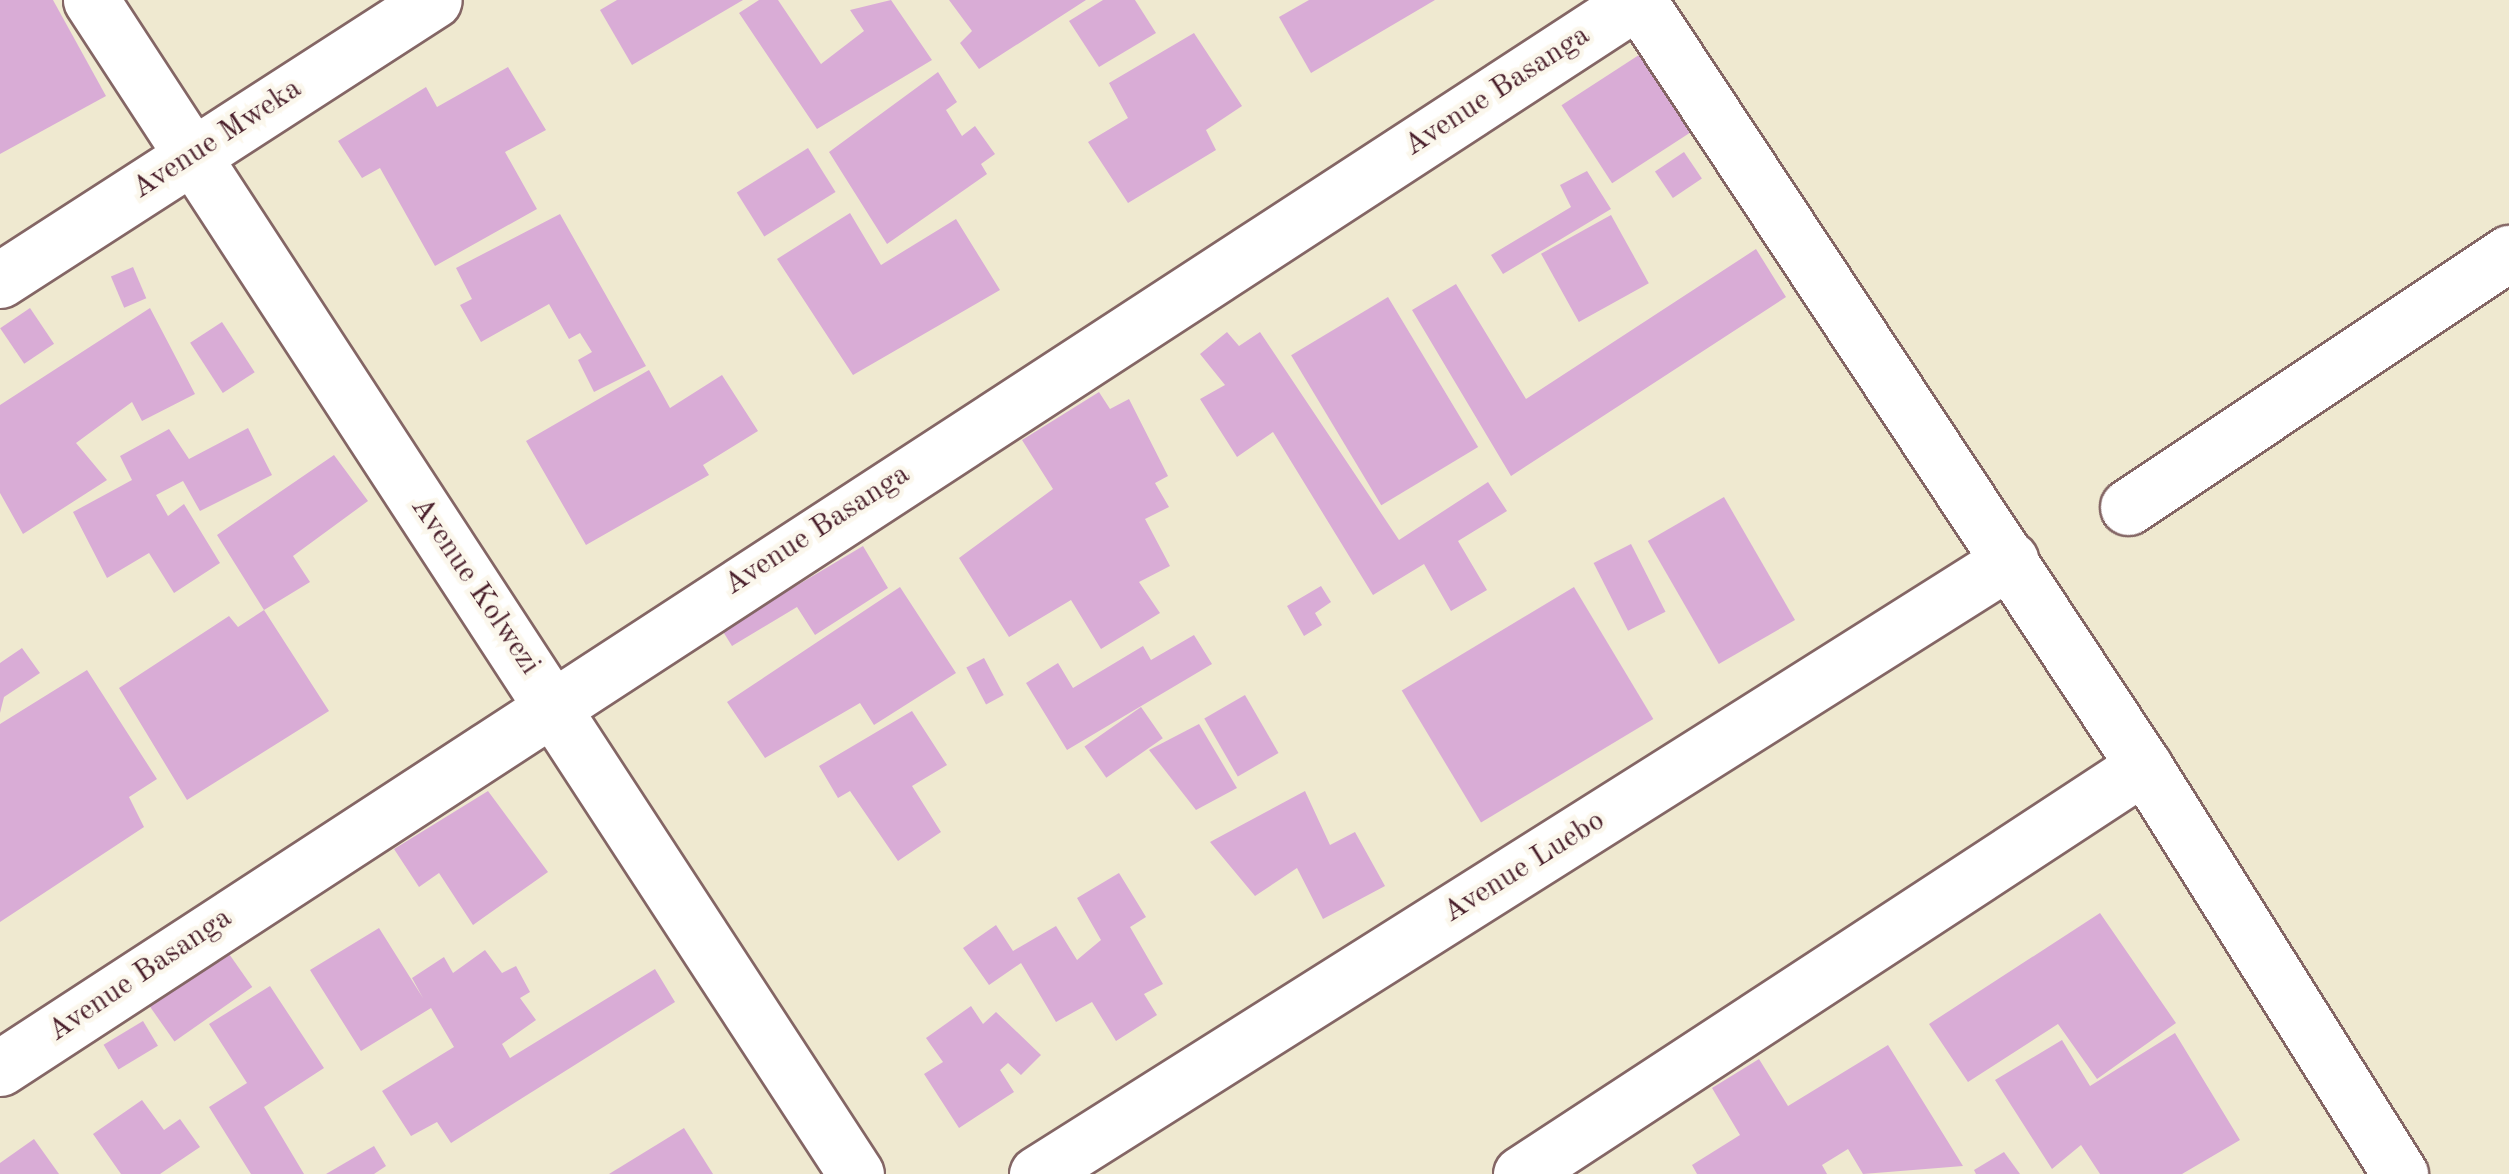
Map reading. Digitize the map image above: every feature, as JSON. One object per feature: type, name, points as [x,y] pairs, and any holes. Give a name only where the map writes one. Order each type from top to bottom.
[{"type":"street","name":"Avenue Kolwezi","points":[[91,0],[189,156],[552,701],[856,1174]]},
{"type":"street","name":"Avenue Mweka","points":[[0,280],[434,0]]},
{"type":"street","points":[[1638,0],[2144,766],[2400,1174]]},
{"type":"street","name":"Avenue Basanga","points":[[0,1068],[552,701],[1638,0]]},
{"type":"street","points":[[2128,508],[2509,253]]},
{"type":"street","name":"Avenue Luebo","points":[[1037,1174],[2010,560]]},
{"type":"street","points":[[1520,1174],[2144,766]]},
{"type":"building","points":[[0,0],[53,0],[106,96],[0,154]]},
{"type":"building","points":[[617,0],[743,0],[632,65],[600,10]]},
{"type":"building","points":[[759,0],[778,0],[821,64],[864,31],[850,10],[891,0],[932,60],[817,129],[739,13]]},
{"type":"building","points":[[949,0],[1086,0],[979,69],[960,43],[972,31]]},
{"type":"building","points":[[1103,0],[1135,0],[1156,33],[1099,67],[1069,21]]},
{"type":"building","points":[[1309,0],[1435,0],[1311,73],[1279,17]]},
{"type":"building","points":[[1194,33],[1242,106],[1206,130],[1216,150],[1128,203],[1088,142],[1128,118],[1109,83]]},
{"type":"building","points":[[1642,53],[1693,131],[1612,183],[1561,105]]},
{"type":"building","points":[[508,67],[546,130],[505,152],[537,209],[435,266],[380,168],[362,178],[338,141],[426,87],[437,107]]},
{"type":"building","points":[[938,72],[957,102],[946,110],[962,136],[975,126],[995,154],[981,164],[987,174],[887,244],[829,152]]},
{"type":"building","points":[[808,148],[836,192],[764,237],[737,193]]},
{"type":"building","points":[[1684,152],[1702,179],[1673,198],[1655,172]]},
{"type":"building","points":[[1587,171],[1611,209],[1503,274],[1491,255],[1571,207],[1560,185]]},
{"type":"building","points":[[850,213],[881,265],[956,219],[1000,290],[853,375],[777,259]]},
{"type":"building","points":[[560,214],[646,366],[594,392],[578,360],[592,352],[580,333],[569,339],[549,304],[481,342],[460,305],[472,299],[456,268]]},
{"type":"building","points":[[1611,215],[1649,283],[1579,322],[1541,254]]},
{"type":"building","points":[[1756,249],[1786,297],[1511,476],[1412,310],[1456,284],[1526,399]]},
{"type":"building","points":[[133,267],[146,298],[124,308],[111,276]]},
{"type":"building","points":[[1388,297],[1478,447],[1381,505],[1291,355]]},
{"type":"building","points":[[30,308],[54,344],[24,364],[0,328]]},
{"type":"building","points":[[150,308],[195,394],[142,421],[132,402],[76,443],[107,480],[23,534],[0,493],[0,405]]},
{"type":"building","points":[[222,322],[255,372],[223,393],[190,343]]},
{"type":"building","points":[[1227,332],[1239,346],[1260,332],[1399,540],[1488,482],[1507,511],[1458,541],[1487,590],[1451,611],[1424,564],[1373,595],[1273,432],[1237,457],[1200,399],[1225,385],[1200,354]]},
{"type":"building","points":[[649,370],[670,408],[722,375],[758,431],[703,465],[709,475],[586,545],[526,441]]},
{"type":"building","points":[[1099,392],[1110,409],[1129,399],[1168,476],[1155,483],[1169,507],[1145,519],[1170,566],[1139,582],[1160,613],[1101,649],[1071,600],[1009,637],[959,558],[1053,489],[1022,440]]},
{"type":"building","points":[[248,428],[272,475],[200,511],[183,481],[156,495],[168,516],[184,504],[220,563],[174,593],[149,553],[107,578],[73,512],[132,480],[120,456],[169,429],[189,459]]},
{"type":"building","points":[[334,455],[368,501],[293,556],[310,582],[264,610],[217,535]]},
{"type":"building","points":[[1724,497],[1795,620],[1719,664],[1648,541]]},
{"type":"building","points":[[1631,544],[1666,612],[1628,631],[1594,563]]},
{"type":"building","points":[[863,546],[888,588],[815,635],[797,607],[732,646],[722,630]]},
{"type":"building","points":[[1321,586],[1331,602],[1315,613],[1322,625],[1304,636],[1287,606]]},
{"type":"building","points":[[900,587],[956,673],[874,725],[860,703],[765,758],[727,702]]},
{"type":"building","points":[[1574,587],[1653,719],[1481,823],[1402,691]]},
{"type":"building","points":[[264,610],[329,711],[187,800],[119,688],[229,616],[238,627]]},
{"type":"building","points":[[1194,635],[1212,664],[1067,750],[1026,683],[1058,663],[1073,688],[1143,646],[1151,660]]},
{"type":"building","points":[[22,648],[40,673],[4,697],[0,713],[0,663]]},
{"type":"building","points":[[984,658],[1004,695],[986,704],[966,667]]},
{"type":"building","points":[[87,670],[157,779],[129,797],[144,827],[0,922],[0,724]]},
{"type":"building","points":[[1245,695],[1278,753],[1238,777],[1204,718]]},
{"type":"building","points":[[1141,707],[1163,738],[1106,778],[1084,747]]},
{"type":"building","points":[[912,711],[947,765],[912,786],[941,832],[898,861],[850,791],[838,798],[819,766]]},
{"type":"building","points":[[1199,724],[1237,788],[1196,810],[1149,750]]},
{"type":"building","points":[[488,791],[548,872],[473,925],[439,873],[419,887],[394,849]]},
{"type":"building","points":[[1305,791],[1330,845],[1355,832],[1385,886],[1323,919],[1297,868],[1255,896],[1210,842]]},
{"type":"building","points":[[1119,873],[1146,917],[1130,927],[1163,984],[1144,994],[1157,1015],[1116,1041],[1092,1002],[1056,1022],[1021,963],[989,985],[963,948],[996,925],[1013,951],[1056,926],[1077,960],[1101,940],[1077,898]]},
{"type":"building","points":[[2100,913],[2176,1023],[2097,1079],[2058,1024],[1968,1082],[1929,1024]]},
{"type":"building","points":[[379,928],[423,998],[412,978],[444,957],[453,973],[485,950],[502,973],[516,966],[530,992],[520,998],[536,1020],[502,1044],[510,1058],[655,969],[675,1002],[451,1143],[437,1122],[411,1136],[382,1091],[454,1047],[431,1008],[361,1051],[310,970]]},
{"type":"building","points":[[227,951],[252,987],[174,1042],[149,1005]]},
{"type":"building","points":[[270,986],[324,1068],[264,1107],[304,1174],[251,1174],[209,1107],[247,1083],[209,1024]]},
{"type":"building","points":[[971,1006],[983,1024],[996,1012],[1041,1055],[1021,1075],[1008,1063],[1000,1070],[1014,1092],[959,1128],[924,1074],[943,1062],[926,1038]]},
{"type":"building","points":[[143,1021],[158,1046],[119,1070],[104,1045]]},
{"type":"building","points":[[2175,1033],[2240,1140],[2182,1174],[2100,1174],[2081,1145],[2052,1169],[1995,1080],[2062,1040],[2090,1086]]},
{"type":"building","points":[[1888,1045],[1963,1166],[1863,1174],[1848,1149],[1822,1165],[1827,1174],[1697,1174],[1692,1165],[1740,1135],[1712,1088],[1759,1059],[1788,1106]]},
{"type":"building","points":[[142,1100],[164,1130],[180,1119],[200,1147],[160,1174],[121,1174],[93,1134]]},
{"type":"building","points":[[684,1128],[713,1174],[609,1174]]},
{"type":"building","points":[[34,1139],[59,1174],[0,1174],[0,1163]]},
{"type":"building","points":[[374,1146],[386,1166],[374,1174],[326,1174]]},
{"type":"building","points":[[2004,1152],[2020,1174],[1976,1174],[1974,1170]]}]
